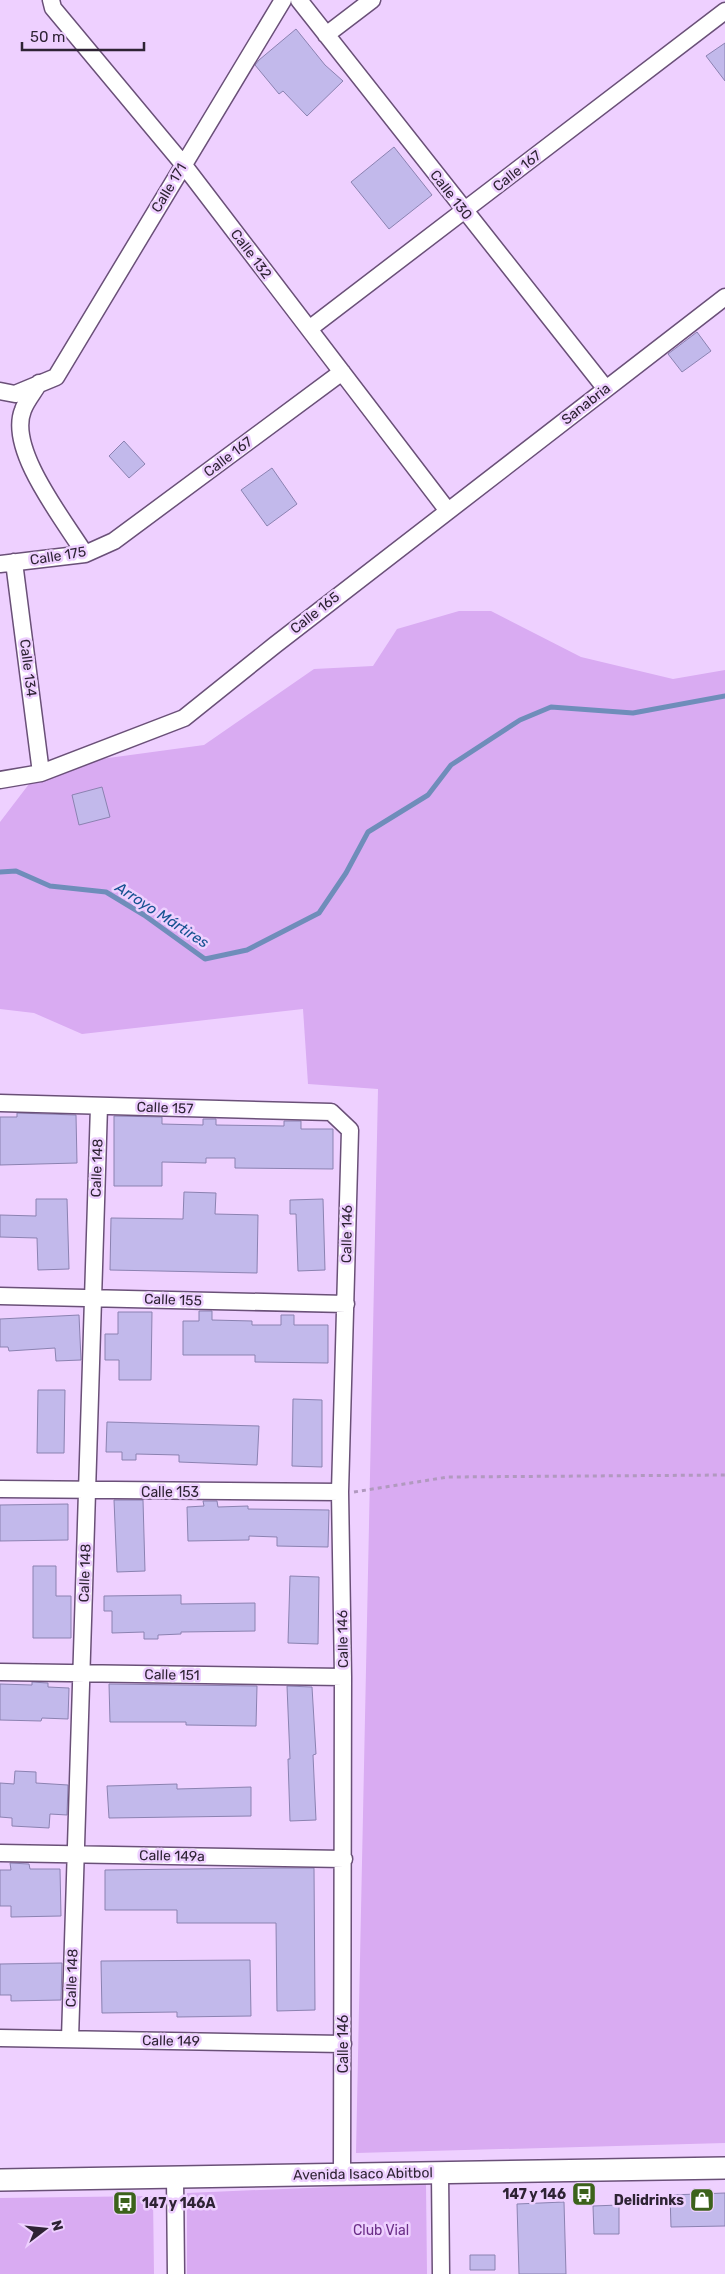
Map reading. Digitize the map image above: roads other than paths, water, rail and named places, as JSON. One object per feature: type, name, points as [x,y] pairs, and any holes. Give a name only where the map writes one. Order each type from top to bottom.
[{"type":"main road","name":"Avenida Isaco Abitbol","points":[[0,2180],[725,2168]]},
{"type":"street","name":"Calle 132","points":[[51,0],[53,8],[182,164],[448,511]]},
{"type":"street","name":"Calle 171","points":[[39,383],[56,376],[182,164],[283,0]]},
{"type":"street","name":"Calle 130","points":[[298,0],[606,389]]},
{"type":"street","points":[[326,35],[372,0]]},
{"type":"street","name":"Calle 167","points":[[309,329],[725,11]]},
{"type":"street","name":"Sanabria","points":[[448,511],[725,297]]},
{"type":"street","name":"Calle 167","points":[[114,542],[342,372]]},
{"type":"street","points":[[0,391],[15,394],[39,383]]},
{"type":"street","points":[[39,383],[22,410],[19,434],[27,460],[85,554]]},
{"type":"street","name":"Calle 165","points":[[0,780],[41,773],[184,718],[448,511]]},
{"type":"street","name":"Calle 175","points":[[7,563],[85,554],[114,542]]},
{"type":"street","name":"Calle 134","points":[[7,563],[41,773]]},
{"type":"street","name":"Calle 157","points":[[0,1103],[331,1112]]},
{"type":"street","name":"Calle 148","points":[[70,2039],[99,1106]]},
{"type":"street","name":"Calle 146","points":[[331,1112],[350,1130],[340,1492],[344,1677],[342,2175]]},
{"type":"street","name":"Calle 155","points":[[0,1296],[346,1304]]},
{"type":"street","name":"Calle 153","points":[[0,1489],[87,1492],[340,1492]]},
{"type":"street","name":"Calle 151","points":[[0,1672],[344,1677]]},
{"type":"street","name":"Calle 149a","points":[[0,1853],[344,1859]]},
{"type":"street","name":"Calle 149","points":[[0,2038],[343,2044]]},
{"type":"street","points":[[440,2173],[441,2274]]},
{"type":"street","points":[[175,2178],[176,2274]]},
{"type":"waterway","name":"Arroyo Mártires","points":[[0,872],[16,871],[50,886],[106,892],[144,915],[205,959],[247,950],[319,913],[346,873],[368,832],[428,795],[451,765],[520,720],[551,707],[633,713],[725,696]]},
{"type":"place","name":"147 y 146","points":[[584,2194]]},
{"type":"place","name":"Delidrinks","points":[[702,2200]]},
{"type":"place","name":"147 y 146A","points":[[125,2203]]},
{"type":"park label","name":"Club Vial","points":[[381,2230]]}]
